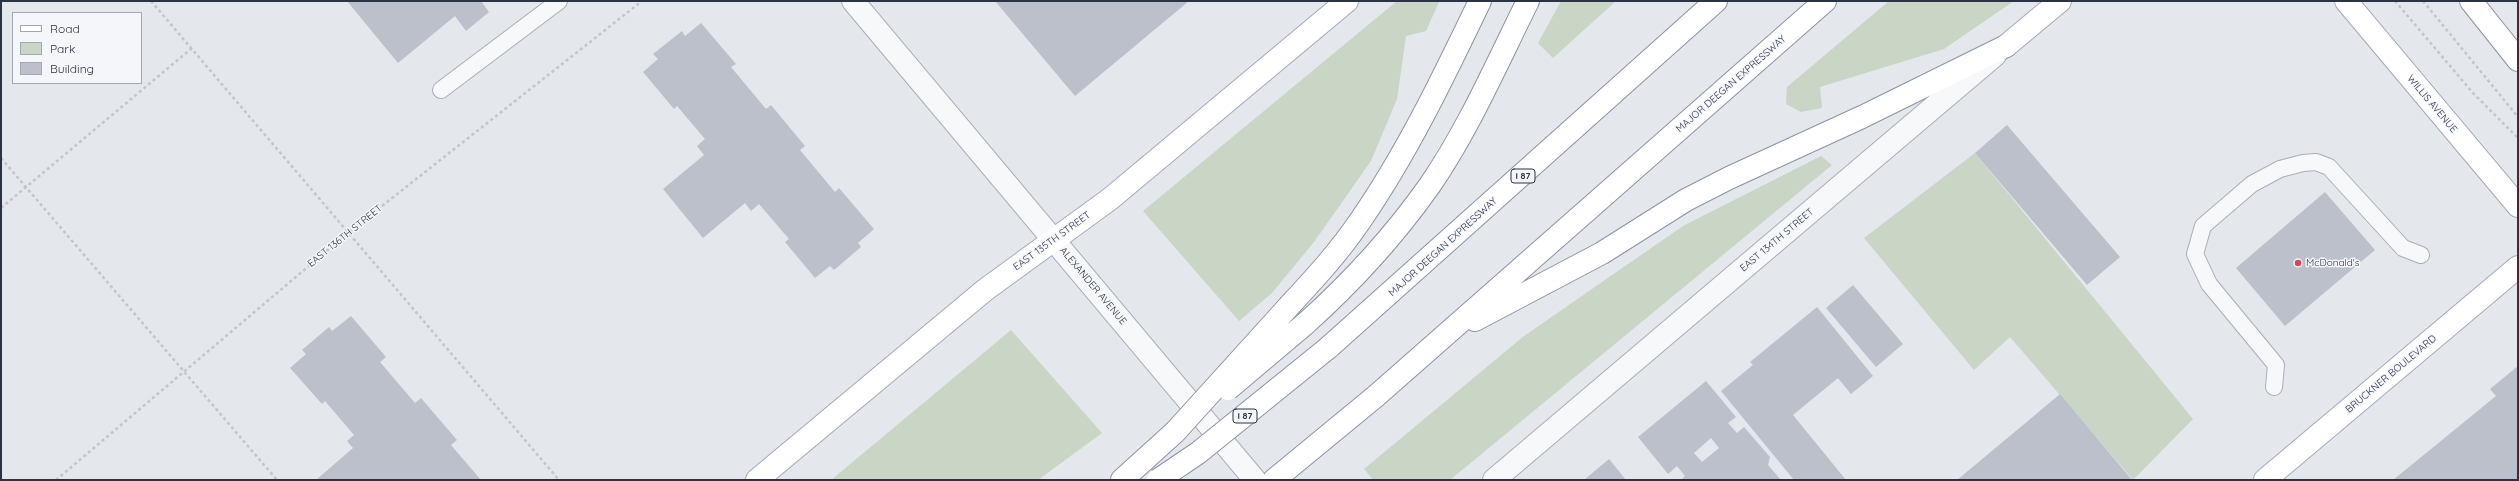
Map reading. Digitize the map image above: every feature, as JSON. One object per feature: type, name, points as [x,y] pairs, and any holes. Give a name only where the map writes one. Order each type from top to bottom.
[{"type":"main road","name":"EAST 135TH STREET","points":[[757,480],[985,290],[1110,199],[1346,1]]},
{"type":"main road","points":[[1175,432],[1337,253],[1382,188],[1450,64],[1480,1]]},
{"type":"main road","points":[[1122,480],[1175,432],[1305,324],[1380,250],[1430,184],[1472,114],[1528,1]]},
{"type":"main road","name":"MAJOR DEEGAN EXPRESSWAY","points":[[1158,480],[1198,453],[1328,348],[1716,1]]},
{"type":"main road","name":"MAJOR DEEGAN EXPRESSWAY","points":[[1274,480],[1376,396],[1443,338],[1825,1]]},
{"type":"main road","name":"EAST 134TH STREET","points":[[2006,46],[2060,1]]},
{"type":"main road","name":"WILLIS AVENUE","points":[[2346,1],[2518,206]]},
{"type":"main road","points":[[2471,1],[2518,60]]},
{"type":"main road","points":[[1443,338],[1602,253],[1698,194],[2006,46]]},
{"type":"main road","name":"BRUCKNER BOULEVARD","points":[[2265,480],[2518,267]]},
{"type":"street","name":"ALEXANDER AVENUE","points":[[853,1],[1255,480]]},
{"type":"street","name":"EAST 134TH STREET","points":[[1494,480],[2006,46]]},
{"type":"lane","points":[[441,90],[559,1]]},
{"type":"lane","points":[[2274,387],[2276,365],[2209,284],[2195,254],[2203,226],[2252,184],[2280,169],[2316,162],[2329,167],[2403,248],[2421,255]]},
{"type":"path","points":[[151,1],[559,480]]},
{"type":"path","name":"EAST 136TH STREET","points":[[56,480],[349,232],[642,1]]},
{"type":"path","points":[[2395,1],[2473,93],[2518,138]]},
{"type":"path","points":[[2423,1],[2518,116]]},
{"type":"path","points":[[1,208],[192,48]]},
{"type":"path","points":[[1,158],[277,480]]},
{"type":"green space","points":[[1397,1],[1439,2],[1426,31],[1406,36],[1397,99],[1371,161],[1314,242],[1272,293],[1239,321],[1143,211]]},
{"type":"green space","points":[[1561,1],[1616,1],[1553,58],[1538,43]]},
{"type":"green space","points":[[1889,1],[2014,1],[1944,49],[1820,87],[1822,108],[1801,112],[1786,104],[1787,87]]},
{"type":"green space","points":[[1975,153],[2193,419],[2133,480],[2010,337],[1974,370],[1864,238]]},
{"type":"green space","points":[[1821,156],[1832,165],[1450,480],[1373,480],[1364,469],[1524,336],[1683,226]]},
{"type":"green space","points":[[1011,330],[1102,433],[1038,480],[831,480]]},
{"type":"building","points":[[347,1],[481,1],[489,12],[466,31],[455,16],[398,63]]},
{"type":"building","points":[[995,1],[1189,1],[1075,96]]},
{"type":"building","points":[[701,23],[736,64],[731,67],[766,109],[771,105],[805,146],[800,150],[835,192],[839,188],[874,229],[858,243],[861,247],[834,270],[830,266],[815,278],[785,242],[789,239],[759,204],[751,211],[745,203],[703,238],[663,189],[704,155],[697,146],[705,139],[677,106],[674,109],[643,72],[658,59],[653,54],[682,31],[685,36]]},
{"type":"building","points":[[2007,125],[2120,257],[2087,285],[1975,153]]},
{"type":"building","points":[[2325,192],[2375,250],[2285,326],[2236,268]]},
{"type":"building","points":[[1853,285],[1903,344],[1876,367],[1826,308]]},
{"type":"building","points":[[1817,307],[1873,376],[1851,394],[1838,378],[1793,415],[1846,480],[1794,480],[1721,391],[1753,365],[1750,362]]},
{"type":"building","points":[[351,316],[386,357],[380,362],[415,403],[421,398],[457,440],[451,445],[481,480],[316,480],[353,448],[347,441],[354,435],[325,401],[322,404],[290,368],[306,354],[302,350],[329,327],[332,331]]},
{"type":"building","points":[[2518,366],[2518,480],[2393,480],[2496,396],[2490,389]]},
{"type":"building","points":[[1706,381],[1736,417],[1728,423],[1737,433],[1744,427],[1770,457],[1768,465],[1781,480],[1681,480],[1685,476],[1677,466],[1668,474],[1638,437]],"holes":[[[1711,438],[1719,448],[1702,462],[1694,453]]]},
{"type":"building","points":[[2060,394],[2132,480],[1957,480],[2035,415]]},
{"type":"building","points":[[1609,459],[1626,480],[1584,480]]},
{"type":"place","name":"McDonald's","points":[[2298,263]]}]
